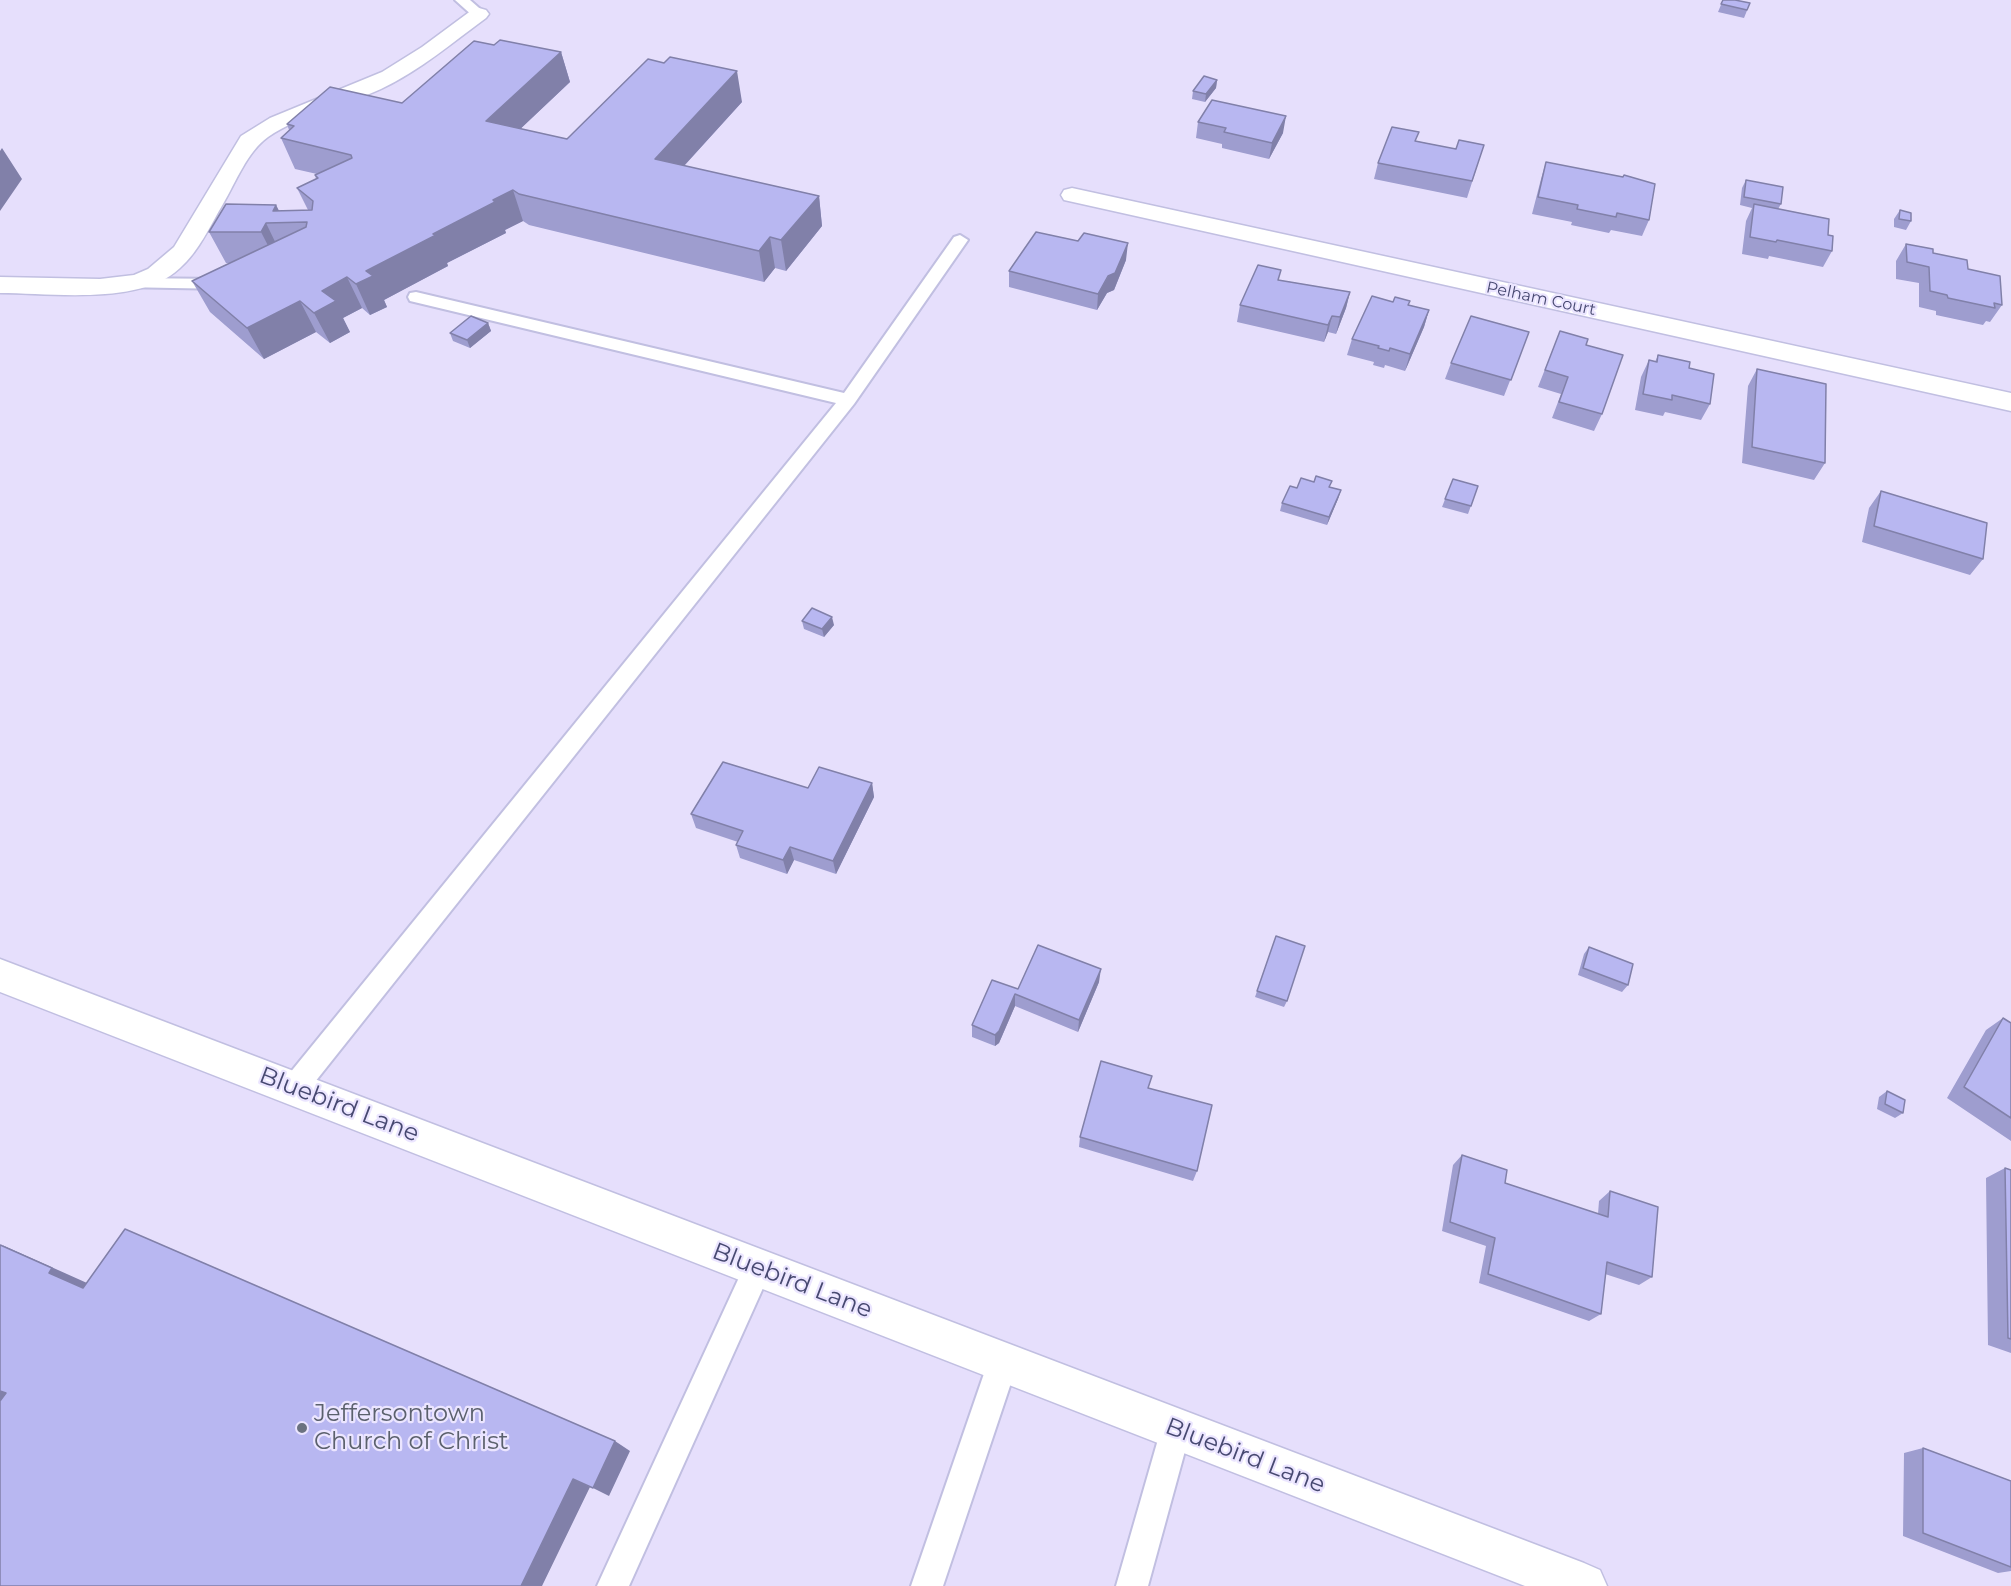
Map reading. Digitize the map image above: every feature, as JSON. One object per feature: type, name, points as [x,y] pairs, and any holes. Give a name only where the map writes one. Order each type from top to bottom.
[{"type":"street","points":[[0,285],[117,285],[152,277],[171,266],[213,217],[249,141],[278,122],[378,83],[409,64],[470,7]]},
{"type":"street","name":"Pelham Court","points":[[1072,195],[2011,402]]},
{"type":"street","name":"Bluebird Lane","points":[[0,975],[1584,1586]]},
{"type":"lane","points":[[294,1088],[848,400],[960,240]]},
{"type":"lane","points":[[127,283],[226,284],[238,277]]},
{"type":"lane","points":[[416,297],[848,400]]},
{"type":"lane","points":[[613,1586],[758,1268]]},
{"type":"lane","points":[[927,1586],[1003,1362]]},
{"type":"lane","points":[[1132,1586],[1176,1429]]},
{"type":"building","points":[[1723,0],[1750,3],[1747,10],[1721,4]]},
{"type":"building","points":[[500,40],[561,52],[486,121],[567,139],[648,59],[664,63],[670,57],[737,71],[655,159],[819,196],[781,240],[770,237],[759,251],[519,194],[513,190],[493,200],[495,202],[433,234],[436,235],[366,271],[373,276],[356,284],[347,277],[322,291],[336,301],[314,313],[300,301],[247,328],[192,281],[306,227],[307,222],[266,223],[261,232],[209,232],[226,204],[276,205],[273,211],[312,210],[313,201],[297,188],[318,178],[315,175],[352,158],[351,155],[281,138],[294,126],[287,124],[330,87],[402,103],[474,41],[494,45]]},
{"type":"building","points":[[1204,76],[1217,80],[1206,94],[1193,91]]},
{"type":"building","points":[[1212,100],[1286,116],[1272,143],[1224,132],[1226,128],[1198,122]]},
{"type":"building","points":[[1392,127],[1419,132],[1415,141],[1425,143],[1456,149],[1459,140],[1484,145],[1472,181],[1378,163]]},
{"type":"building","points":[[1546,162],[1623,177],[1624,175],[1655,184],[1649,220],[1617,213],[1616,217],[1577,209],[1578,205],[1538,197]]},
{"type":"building","points":[[1746,180],[1783,187],[1781,204],[1744,197]]},
{"type":"building","points":[[1754,204],[1829,219],[1828,235],[1833,236],[1832,251],[1750,237]]},
{"type":"building","points":[[1900,210],[1911,213],[1911,221],[1899,219]]},
{"type":"building","points":[[1036,232],[1078,241],[1084,233],[1128,243],[1115,273],[1108,276],[1098,294],[1009,271]]},
{"type":"building","points":[[1906,244],[1933,249],[1933,253],[1967,260],[1968,269],[2000,276],[2002,305],[1994,303],[1995,308],[1948,298],[1947,295],[1930,291],[1929,267],[1907,262]]},
{"type":"building","points":[[1258,265],[1281,270],[1278,280],[1350,292],[1340,317],[1332,316],[1328,325],[1240,305]]},
{"type":"building","points":[[1372,296],[1393,302],[1395,297],[1410,301],[1408,305],[1429,310],[1410,354],[1390,348],[1389,351],[1352,339]]},
{"type":"building","points":[[471,316],[488,323],[467,340],[450,333]]},
{"type":"building","points":[[1471,316],[1529,332],[1511,380],[1451,363]]},
{"type":"building","points":[[1560,331],[1588,339],[1586,345],[1623,355],[1602,414],[1559,402],[1568,377],[1545,370]]},
{"type":"building","points":[[1658,355],[1690,362],[1689,368],[1714,374],[1710,404],[1672,395],[1672,400],[1643,394],[1649,360],[1657,362]]},
{"type":"building","points":[[1757,369],[1826,384],[1825,463],[1752,447]]},
{"type":"building","points":[[1316,476],[1332,481],[1329,487],[1341,490],[1329,517],[1282,503],[1290,486],[1297,488],[1301,478],[1314,482]]},
{"type":"building","points":[[1453,479],[1478,486],[1471,506],[1445,499]]},
{"type":"building","points":[[1881,491],[1987,523],[1983,559],[1874,526]]},
{"type":"building","points":[[812,608],[832,617],[822,629],[802,621]]},
{"type":"building","points":[[723,762],[808,788],[819,767],[872,783],[833,861],[790,847],[783,860],[736,845],[743,831],[691,814]]},
{"type":"building","points":[[1276,936],[1305,946],[1287,1001],[1257,991]]},
{"type":"building","points":[[1038,945],[1101,969],[1079,1020],[1015,994],[999,1031],[995,1035],[972,1025],[992,980],[1018,989]]},
{"type":"building","points":[[1589,947],[1633,964],[1628,985],[1583,968]]},
{"type":"building","points":[[2003,1018],[2011,1023],[2011,1118],[1964,1087]]},
{"type":"building","points":[[1101,1061],[1152,1076],[1148,1088],[1212,1105],[1197,1171],[1080,1137]]},
{"type":"building","points":[[1887,1091],[1905,1100],[1903,1113],[1885,1104]]},
{"type":"building","points":[[1462,1155],[1507,1170],[1505,1183],[1608,1217],[1610,1191],[1658,1207],[1652,1277],[1607,1262],[1601,1314],[1488,1274],[1495,1238],[1450,1222]]},
{"type":"building","points":[[2005,1168],[2011,1170],[2011,1339],[2008,1338]]},
{"type":"building","name":"Jeffersontown Church of Christ","points":[[125,1229],[615,1441],[593,1488],[573,1479],[521,1586],[0,1586],[0,1401],[6,1393],[0,1391],[0,1245],[52,1268],[49,1273],[83,1288]]},
{"type":"building","points":[[1923,1448],[2011,1481],[2011,1567],[1923,1533]]},
{"type":"place","name":"Jeffersontown Church of Christ","points":[[302,1428]]}]
